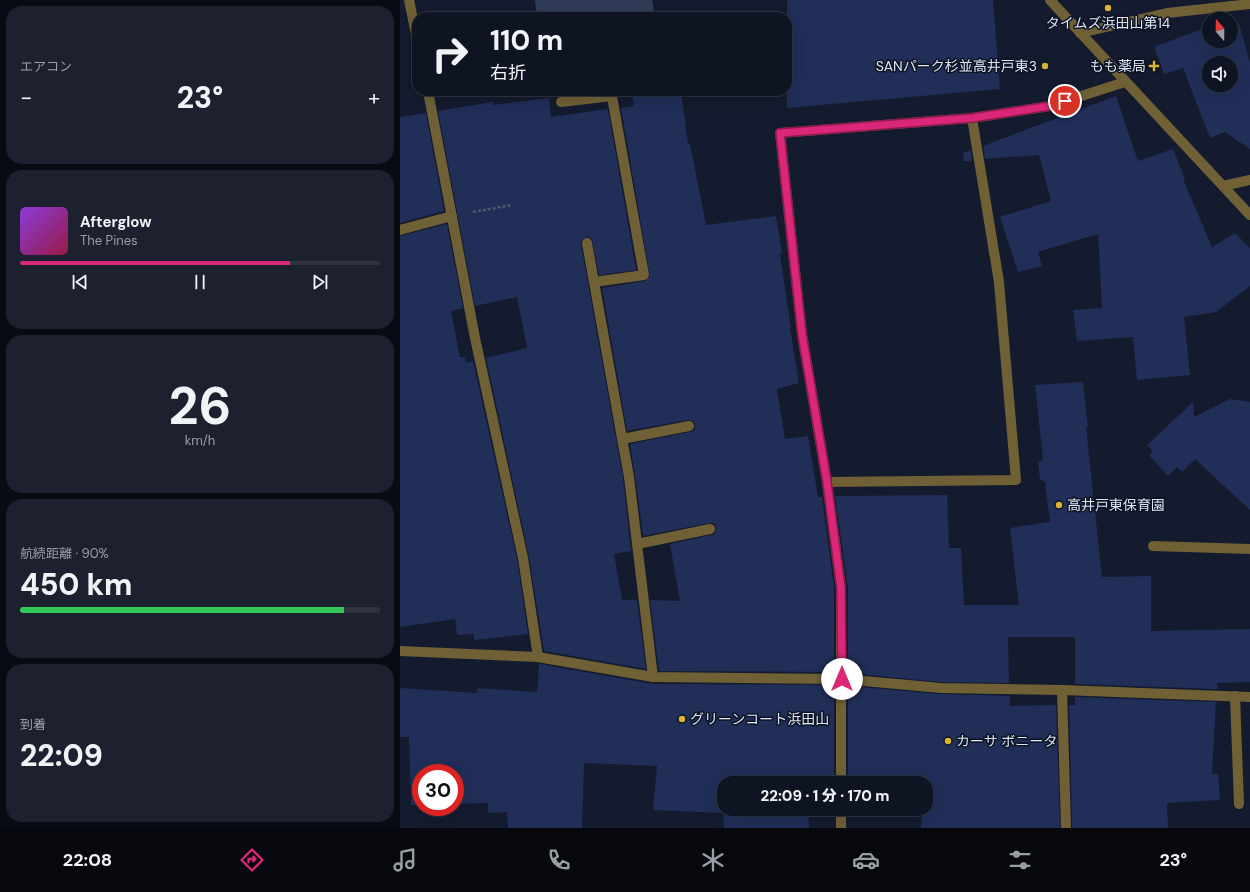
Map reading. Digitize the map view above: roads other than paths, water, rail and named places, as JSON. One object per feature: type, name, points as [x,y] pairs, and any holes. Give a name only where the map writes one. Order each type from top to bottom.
[{"type":"street","points":[[409,0],[412,15]]},
{"type":"street","points":[[1050,0],[1250,216]]},
{"type":"street","points":[[1080,33],[1167,14],[1250,4]]},
{"type":"street","points":[[841,776],[841,588],[827,482],[802,334],[780,133],[972,118],[1050,106],[1125,82]]},
{"type":"street","points":[[429,96],[475,338],[523,558],[538,657]]},
{"type":"street","points":[[561,102],[595,96]]},
{"type":"street","points":[[594,282],[644,275],[613,96]]},
{"type":"street","points":[[827,482],[1016,480],[999,282],[972,118]]},
{"type":"street","points":[[1223,186],[1250,180]]},
{"type":"street","points":[[400,230],[452,216]]},
{"type":"street","points":[[587,243],[629,477],[653,677]]},
{"type":"street","points":[[622,439],[689,426]]},
{"type":"street","points":[[637,544],[710,529]]},
{"type":"street","points":[[1154,546],[1250,549]]},
{"type":"street","points":[[400,650],[538,657],[653,677],[842,679],[941,688],[1062,690],[1250,697]]},
{"type":"street","points":[[1062,690],[1066,828]]},
{"type":"street","points":[[1235,696],[1239,804]]},
{"type":"street","points":[[841,816],[841,828]]},
{"type":"place","name":"タイムズ浜田山第14","points":[[1108,8]]},
{"type":"place","name":"SANパーク杉並高井戸東3","points":[[1045,66]]},
{"type":"place","name":"もも薬局","points":[[1154,66]]},
{"type":"place","name":"高井戸東保育園","points":[[1059,505]]},
{"type":"place","name":"グリーンコート浜田山","points":[[682,719]]},
{"type":"place","name":"カーサ ボニータ","points":[[948,741]]}]
